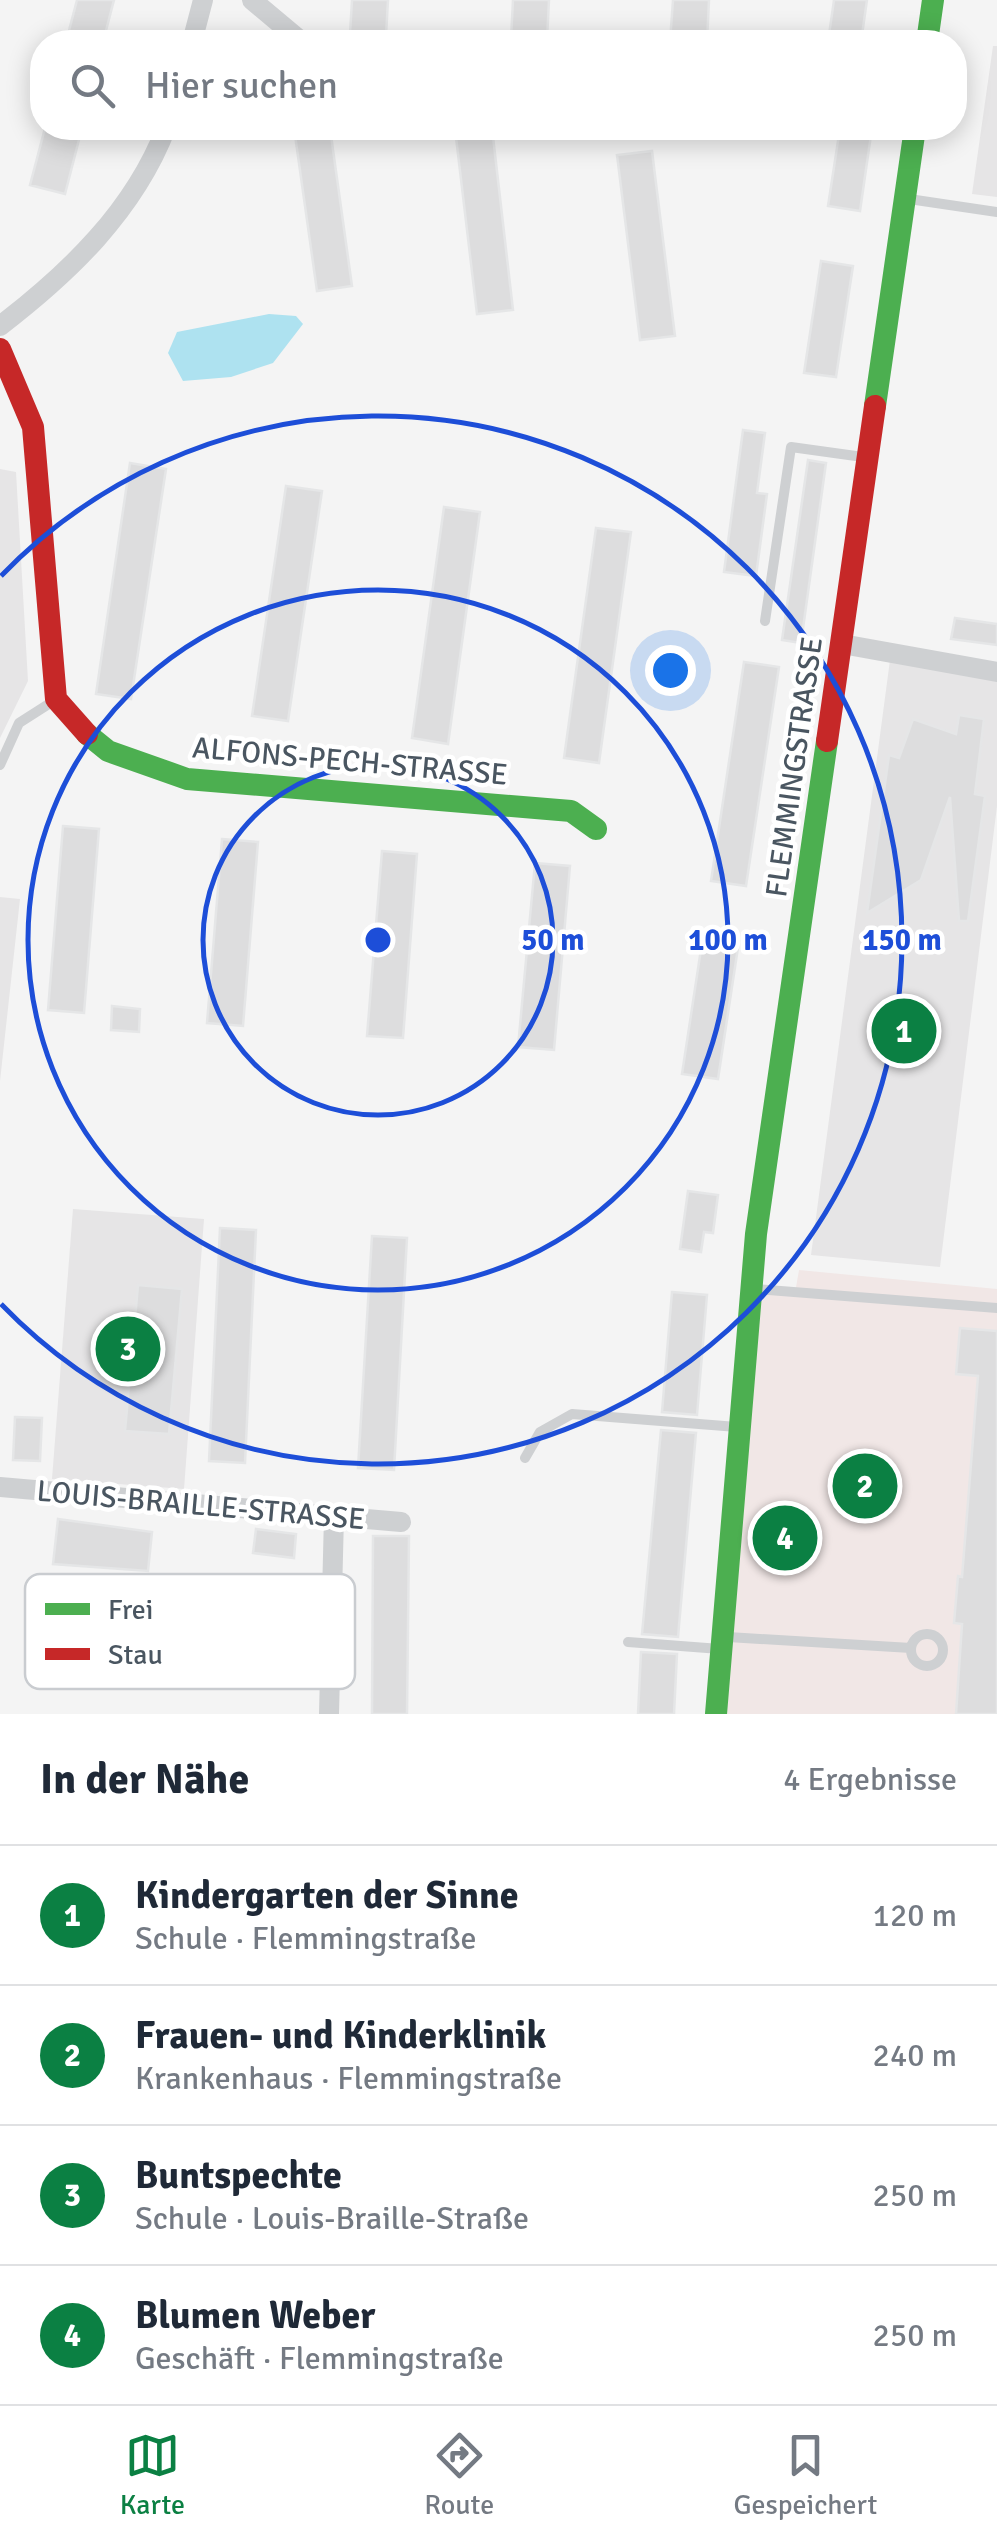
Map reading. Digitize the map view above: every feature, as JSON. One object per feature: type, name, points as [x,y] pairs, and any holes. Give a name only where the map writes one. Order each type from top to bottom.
[{"type":"street","points":[[195,30],[203,0]]},
{"type":"street","points":[[252,0],[288,30]]},
{"type":"street","points":[[929,30],[933,0]]},
{"type":"street","points":[[0,326],[85,253],[127,202],[160,140]]},
{"type":"street","name":"FLEMMINGSTRASSE","points":[[716,1714],[750,1288],[913,140]]},
{"type":"street","points":[[0,349],[33,428],[56,700]]},
{"type":"street","points":[[842,644],[997,672]]},
{"type":"street","name":"ALFONS-PECH-STRASSE","points":[[56,700],[72,721],[108,751],[188,780],[571,811],[596,830]]},
{"type":"street","name":"LOUIS-BRAILLE-STRASSE","points":[[0,1488],[401,1522]]},
{"type":"street","points":[[333,1574],[334,1516]]},
{"type":"street","points":[[329,1714],[330,1689]]},
{"type":"lane","points":[[905,198],[997,212]]},
{"type":"lane","points":[[765,620],[791,447],[869,458]]},
{"type":"lane","points":[[0,765],[19,722],[56,700]]},
{"type":"lane","points":[[750,1288],[997,1308]]},
{"type":"lane","points":[[525,1458],[540,1432],[572,1414],[738,1428]]},
{"type":"lane","points":[[628,1642],[911,1648]]},
{"type":"shaded area","points":[[993,46],[997,46],[997,197],[972,194]]},
{"type":"shaded area","points":[[0,469],[16,472],[28,681],[0,738]]},
{"type":"shaded area","points":[[890,660],[997,679],[997,806],[940,1267],[811,1255]]},
{"type":"shaded area","points":[[0,897],[20,899],[0,1081]]},
{"type":"shaded area","points":[[73,1209],[204,1219],[184,1489],[52,1479]]},
{"type":"shaded area","points":[[799,1270],[997,1289],[997,1714],[716,1714],[751,1288],[795,1293]]},
{"type":"water","points":[[269,314],[296,316],[303,324],[273,363],[231,377],[183,381],[168,353],[177,332]]},
{"type":"building","points":[[77,0],[114,0],[106,30],[69,30]]},
{"type":"building","points":[[352,0],[388,0],[386,30],[350,30]]},
{"type":"building","points":[[513,0],[549,0],[548,30],[511,30]]},
{"type":"building","points":[[673,0],[709,0],[708,30],[671,30]]},
{"type":"building","points":[[834,0],[867,0],[863,30],[830,30]]},
{"type":"building","points":[[42,140],[79,140],[65,194],[30,185]]},
{"type":"building","points":[[296,140],[332,140],[352,286],[317,291]]},
{"type":"building","points":[[456,140],[493,140],[513,310],[477,314]]},
{"type":"building","points":[[838,140],[870,140],[860,211],[828,206]]},
{"type":"building","points":[[652,151],[675,336],[640,340],[617,155]]},
{"type":"building","points":[[821,261],[853,266],[836,377],[804,373]]},
{"type":"building","points":[[743,430],[765,433],[757,493],[767,494],[756,576],[724,572]]},
{"type":"building","points":[[808,460],[826,463],[801,643],[782,640]]},
{"type":"building","points":[[130,463],[166,469],[131,699],[96,694]]},
{"type":"building","points":[[286,486],[322,491],[288,721],[252,716]]},
{"type":"building","points":[[444,507],[480,512],[448,744],[412,738]]},
{"type":"building","points":[[596,528],[631,532],[599,763],[564,758]]},
{"type":"building","points":[[955,618],[997,624],[997,645],[951,639]]},
{"type":"building","points":[[744,662],[779,667],[746,886],[711,881]]},
{"type":"building","points":[[959,715],[984,719],[975,794],[985,796],[968,921],[959,921],[950,797],[921,880],[867,913],[889,755],[899,758],[913,719],[956,734]]},
{"type":"building","points":[[63,826],[99,829],[84,1013],[48,1010]]},
{"type":"building","points":[[222,839],[258,842],[243,1026],[207,1023]]},
{"type":"building","points":[[382,851],[417,854],[403,1038],[367,1036]]},
{"type":"building","points":[[535,863],[570,866],[554,1050],[518,1047]]},
{"type":"building","points":[[703,936],[739,941],[718,1079],[682,1074]]},
{"type":"building","points":[[112,1006],[140,1009],[139,1032],[111,1030]]},
{"type":"building","points":[[688,1191],[718,1195],[713,1233],[704,1232],[701,1252],[680,1249]]},
{"type":"building","points":[[220,1228],[256,1230],[245,1463],[209,1461]]},
{"type":"building","points":[[372,1236],[407,1238],[394,1470],[358,1468]]},
{"type":"building","points":[[138,1285],[182,1289],[169,1434],[125,1431]]},
{"type":"building","points":[[672,1292],[707,1295],[697,1415],[662,1412]]},
{"type":"building","points":[[960,1328],[997,1331],[997,1714],[956,1714],[962,1624],[954,1623],[958,1576],[962,1577],[978,1376],[956,1374]]},
{"type":"building","points":[[15,1417],[42,1418],[40,1461],[13,1460]]},
{"type":"building","points":[[661,1430],[696,1433],[678,1637],[642,1634]]},
{"type":"building","points":[[58,1519],[152,1532],[148,1571],[53,1564]]},
{"type":"building","points":[[256,1529],[296,1534],[294,1558],[253,1553]]},
{"type":"building","points":[[373,1536],[409,1536],[407,1714],[372,1714]]},
{"type":"building","points":[[641,1652],[677,1654],[674,1714],[638,1714]]},
{"type":"traffic: fast","points":[[929,30],[933,0]]},
{"type":"traffic: fast","points":[[875,406],[913,140]]},
{"type":"traffic: fast","points":[[87,734],[108,751],[187,779],[571,811],[596,829]]},
{"type":"traffic: fast","points":[[716,1714],[756,1234],[827,741]]},
{"type":"traffic: jam","points":[[0,349],[33,427],[56,699],[87,734]]},
{"type":"traffic: jam","points":[[827,741],[875,406]]},
{"type":"place","name":"Kindergarten der Sinne","points":[[904,1031]]},
{"type":"place","name":"Buntspechte","points":[[128,1349]]},
{"type":"place","name":"Frauen- und Kinderklinik","points":[[865,1486]]},
{"type":"place","name":"Blumen Weber","points":[[785,1538]]}]
